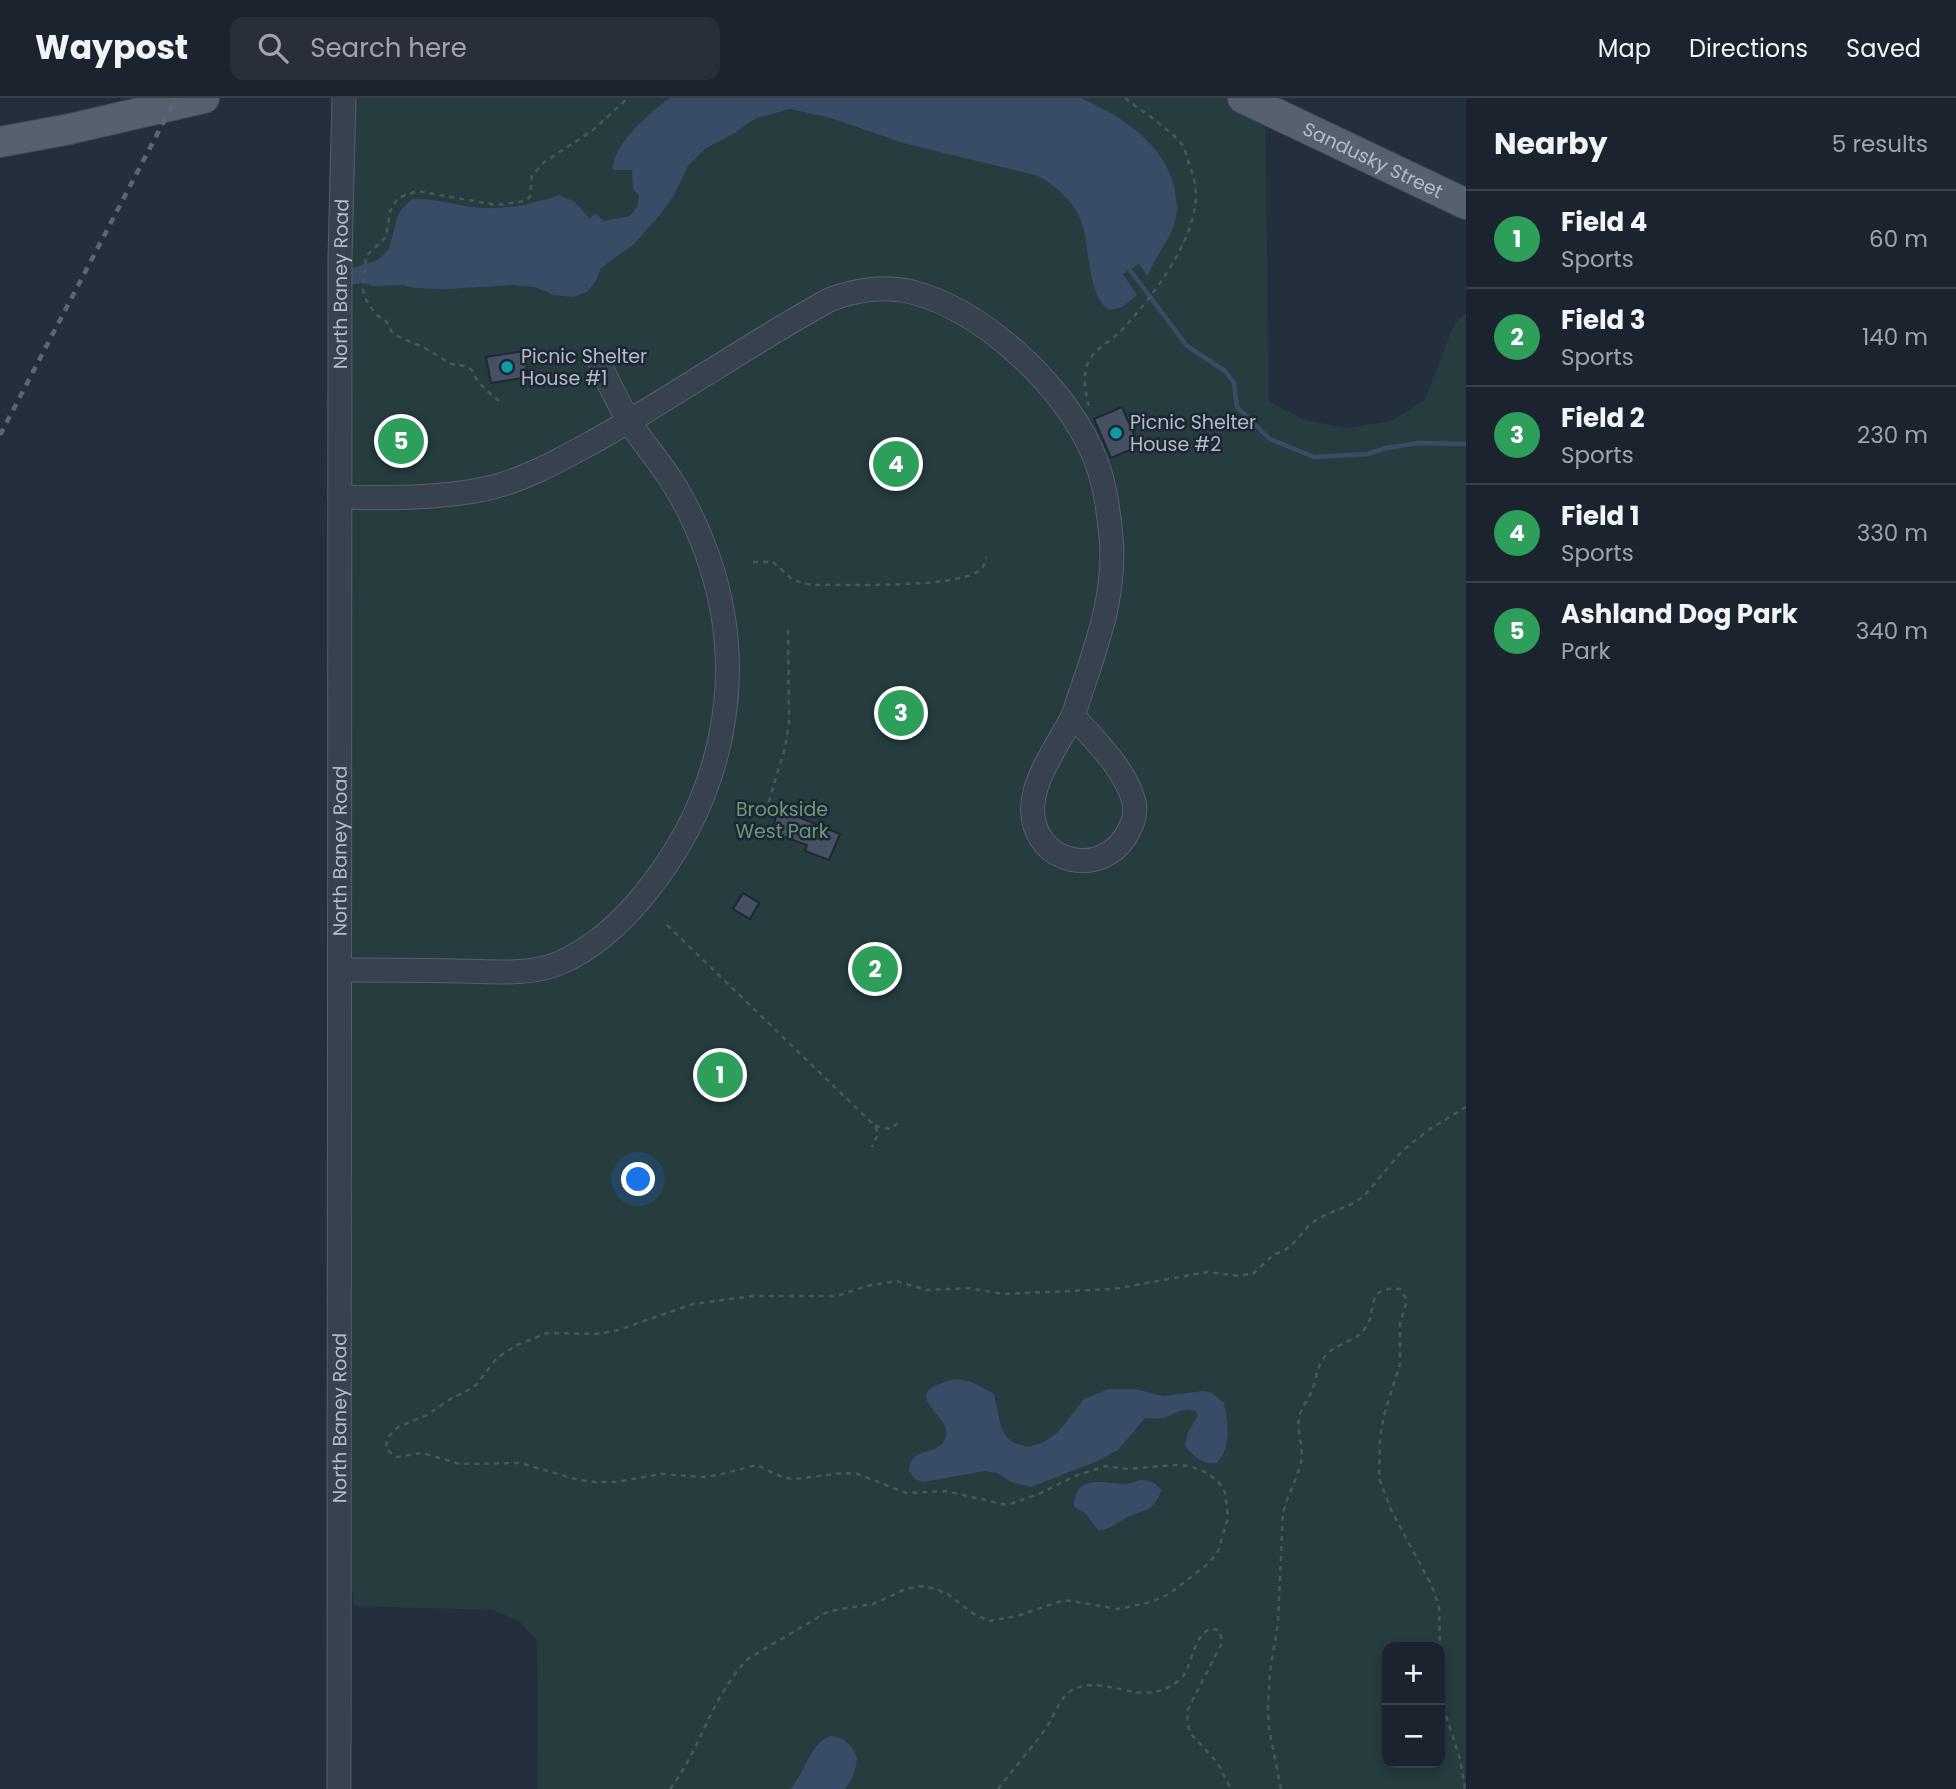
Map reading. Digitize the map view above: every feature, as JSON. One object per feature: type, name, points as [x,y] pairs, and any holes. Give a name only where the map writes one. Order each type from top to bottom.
[{"type":"main road","points":[[0,142],[71,130],[204,98]]},
{"type":"main road","name":"Sandusky Street","points":[[1242,98],[1466,204]]},
{"type":"street","name":"North Baney Road","points":[[339,1789],[340,258],[344,98]]},
{"type":"street","points":[[340,497],[412,498],[491,488],[556,462],[629,422],[812,309],[843,295],[893,289],[911,292],[929,298],[975,323],[1019,355],[1049,384],[1070,412],[1090,447],[1102,479],[1111,538],[1109,600],[1103,627],[1073,716],[1037,787],[1032,821],[1038,836],[1059,856],[1098,859],[1117,849],[1124,841],[1133,822],[1135,805],[1115,766],[1073,716]]},
{"type":"street","points":[[341,970],[520,971],[557,964],[587,947],[619,922],[652,885],[691,825],[708,782],[723,721],[727,671],[720,599],[708,556],[685,503],[629,422],[601,367]]},
{"type":"path","points":[[499,401],[477,381],[472,370],[452,364],[392,332],[386,321],[375,314],[363,289],[366,257],[386,237],[390,211],[398,198],[417,191],[498,205],[525,201],[530,197],[531,176],[543,163],[593,130],[628,98]]},
{"type":"path","points":[[1091,413],[1086,369],[1092,355],[1114,338],[1155,287],[1169,267],[1194,212],[1196,192],[1183,146],[1125,98]]},
{"type":"path","points":[[753,562],[773,562],[793,580],[811,585],[937,582],[965,577],[980,570],[986,557]]},
{"type":"path","points":[[739,805],[765,814],[776,781],[789,723],[789,629]]},
{"type":"path","points":[[667,925],[875,1126],[878,1134],[872,1147]]},
{"type":"path","points":[[670,1789],[686,1766],[726,1687],[739,1668],[749,1658],[829,1611],[873,1604],[906,1589],[921,1586],[949,1595],[972,1613],[989,1621],[1017,1616],[1065,1600],[1118,1609],[1143,1605],[1169,1594],[1209,1563],[1224,1537],[1228,1518],[1226,1492],[1218,1481],[1205,1472],[1190,1466],[1173,1465],[1147,1468],[1107,1466],[1007,1506],[946,1491],[906,1493],[858,1474],[784,1478],[757,1465],[703,1477],[661,1474],[616,1482],[596,1482],[579,1480],[520,1463],[460,1464],[422,1453],[397,1457],[387,1450],[386,1444],[398,1427],[427,1415],[476,1385],[497,1358],[535,1336],[547,1333],[578,1335],[618,1330],[693,1304],[753,1296],[837,1296],[867,1286],[895,1281],[926,1290],[969,1288],[1003,1294],[1114,1289],[1207,1272],[1240,1276],[1254,1273],[1274,1254],[1292,1245],[1310,1224],[1364,1196],[1402,1151],[1430,1129],[1466,1107]]},
{"type":"path","points":[[875,1126],[890,1129],[899,1122]]},
{"type":"path","points":[[1281,1789],[1269,1729],[1268,1708],[1270,1672],[1278,1623],[1283,1513],[1286,1498],[1301,1463],[1299,1420],[1326,1354],[1365,1329],[1373,1300],[1383,1290],[1400,1289],[1407,1300],[1400,1324],[1400,1364],[1384,1415],[1380,1438],[1379,1478],[1391,1510],[1432,1586],[1439,1607],[1440,1642]]},
{"type":"path","points":[[998,1789],[1047,1726],[1063,1698],[1071,1691],[1097,1685],[1139,1694],[1152,1694],[1163,1690],[1183,1676],[1201,1636],[1208,1630],[1215,1629],[1220,1631],[1222,1643],[1188,1709],[1187,1722],[1190,1733],[1217,1762],[1231,1789]]},
{"type":"path","points":[[1443,1705],[1461,1759],[1465,1789]]},
{"type":"green space","name":"Brookside West Park","points":[[349,98],[1233,98],[1265,113],[1269,402],[1305,420],[1346,428],[1391,421],[1425,400],[1450,334],[1456,322],[1466,313],[1466,1789],[538,1789],[537,1640],[519,1621],[493,1610],[354,1606],[354,1592],[345,1592],[351,1252]]},
{"type":"water","points":[[670,98],[1081,98],[1126,123],[1162,158],[1175,190],[1176,217],[1171,233],[1148,276],[1139,264],[1123,274],[1137,295],[1122,307],[1111,310],[1097,295],[1080,218],[1068,199],[1045,180],[1038,176],[903,143],[831,118],[790,109],[756,118],[706,148],[688,166],[673,197],[659,216],[634,244],[601,268],[587,292],[573,297],[554,295],[535,287],[513,285],[446,289],[403,285],[372,286],[363,283],[348,285],[349,269],[378,260],[389,249],[397,218],[412,199],[472,207],[506,208],[559,195],[575,202],[589,218],[596,214],[604,221],[630,216],[637,207],[639,195],[633,189],[632,170],[613,170],[614,161],[625,140]]},
{"type":"water","points":[[956,1379],[972,1382],[994,1394],[1001,1427],[1006,1436],[1012,1442],[1028,1447],[1044,1442],[1058,1432],[1084,1399],[1109,1389],[1135,1389],[1163,1396],[1204,1391],[1212,1393],[1224,1403],[1227,1442],[1217,1463],[1207,1463],[1195,1457],[1185,1446],[1188,1432],[1198,1416],[1196,1411],[1186,1409],[1163,1418],[1145,1418],[1118,1450],[1031,1487],[985,1471],[923,1482],[915,1479],[909,1471],[911,1462],[920,1454],[938,1447],[946,1436],[946,1428],[926,1397],[928,1391],[937,1385]]},
{"type":"water","points":[[1139,1480],[1152,1482],[1159,1487],[1161,1490],[1156,1502],[1148,1509],[1107,1529],[1099,1531],[1086,1514],[1074,1507],[1075,1497],[1084,1485],[1098,1482],[1126,1484]]},
{"type":"water","points":[[830,1736],[848,1743],[857,1759],[853,1777],[845,1789],[790,1789],[812,1752]]},
{"type":"building","name":"Picnic Shelter House #1","points":[[524,351],[528,377],[491,383],[486,357]]},
{"type":"building","name":"Picnic Shelter House #2","points":[[1122,407],[1139,446],[1111,458],[1094,419]]},
{"type":"building","points":[[779,809],[840,834],[829,860],[805,851],[807,845],[771,832]]},
{"type":"building","points":[[743,893],[759,903],[750,919],[733,909]]},
{"type":"waterway","points":[[1130,270],[1187,346],[1225,371],[1234,383],[1237,407],[1270,439],[1314,457],[1368,454],[1419,443],[1466,444]]},
{"type":"railway","points":[[0,435],[176,98]]},
{"type":"place","name":"Picnic Shelter House #1","points":[[507,367]]},
{"type":"place","name":"Picnic Shelter House #2","points":[[1116,433]]},
{"type":"place","name":"Ashland Dog Park","points":[[401,441]]},
{"type":"place","name":"Field 1","points":[[896,464]]},
{"type":"place","name":"Field 2","points":[[901,713]]},
{"type":"place","name":"Field 3","points":[[875,969]]},
{"type":"place","name":"Field 4","points":[[720,1075]]}]
